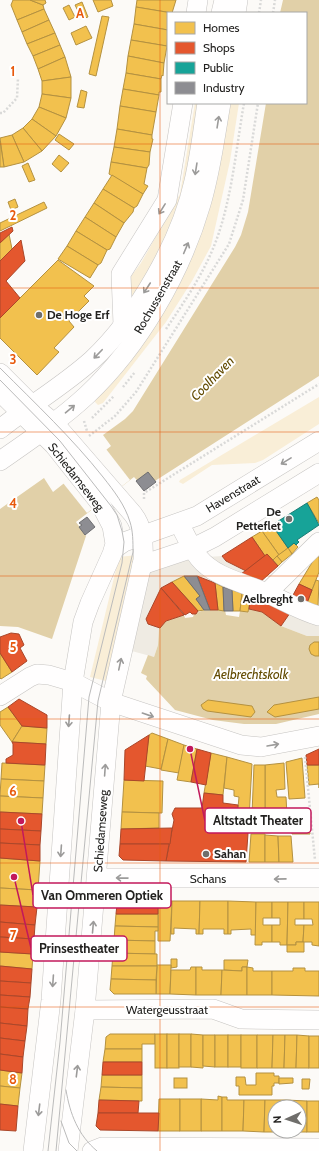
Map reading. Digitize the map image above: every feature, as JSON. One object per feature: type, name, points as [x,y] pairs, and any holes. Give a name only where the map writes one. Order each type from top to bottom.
[{"type":"street","points":[[196,12],[198,0]]},
{"type":"street","points":[[222,12],[224,0]]},
{"type":"street","points":[[236,12],[238,0]]},
{"type":"street","name":"Rochussenstraat","points":[[124,324],[120,274],[167,200],[183,104]]},
{"type":"street","name":"Rochussenstraat","points":[[0,429],[26,409],[46,397],[92,360],[124,324],[168,255],[177,235],[194,181],[207,104]]},
{"type":"street","name":"Rochussenstraat","points":[[0,461],[47,428],[86,396],[117,362],[151,314],[178,266],[201,203],[221,104]]},
{"type":"street","points":[[0,374],[26,409]]},
{"type":"street","points":[[0,392],[26,409]]},
{"type":"street","name":"Schiedamseweg","points":[[26,409],[47,428],[54,445],[82,468],[106,498],[136,517],[143,536],[142,564],[111,702],[85,1010],[68,1151]]},
{"type":"street","name":"Havenstraat","points":[[143,536],[179,523],[207,510],[319,441]]},
{"type":"street","points":[[142,564],[193,548],[215,537],[319,473]]},
{"type":"street","name":"Schiedamseweg","points":[[33,1151],[51,1000],[72,682],[85,616],[114,549],[115,539],[106,498]]},
{"type":"street","points":[[179,523],[199,558],[215,571],[233,580],[267,593],[305,612],[319,616]]},
{"type":"street","points":[[114,549],[124,542],[143,536]]},
{"type":"street","points":[[267,593],[319,542]]},
{"type":"street","points":[[0,696],[24,680],[37,674],[49,675],[72,682],[111,702],[241,745],[261,747],[311,738]]},
{"type":"street","name":"Schans","points":[[97,878],[318,878]]},
{"type":"street","name":"Watergeusstraat","points":[[85,1010],[213,1009],[241,1019],[319,1020]]},
{"type":"street","points":[[92,1151],[102,1146],[319,1148]]},
{"type":"path","points":[[259,12],[261,0]]},
{"type":"path","points":[[273,12],[275,0]]},
{"type":"path","points":[[0,113],[3,113],[17,98],[18,78]]},
{"type":"path","points":[[85,423],[89,436],[115,416],[136,392],[229,244],[243,200],[258,104]]},
{"type":"path","points":[[144,500],[144,493],[319,384]]},
{"type":"path","points":[[311,738],[318,878]]},
{"type":"shaded area","points":[[195,104],[201,104],[194,151],[172,231],[134,295],[132,295],[129,279],[141,263],[180,194]]},
{"type":"shaded area","points":[[228,104],[239,104],[230,161],[211,246],[192,281],[166,322],[103,403],[98,405],[95,402],[96,396]]},
{"type":"shaded area","points":[[319,397],[319,424],[263,460],[255,463],[212,465],[183,484],[179,482],[180,480]]},
{"type":"shaded area","points":[[137,555],[106,681],[90,677],[119,557]]},
{"type":"shaded area","points":[[222,556],[226,561],[246,571],[259,583],[319,606],[319,636],[307,636],[281,626],[289,613],[251,596],[197,576],[184,576],[161,588],[146,619],[159,628],[158,645],[154,657],[128,650],[146,575],[153,568],[178,559]]},
{"type":"water","name":"Coolhaven","points":[[283,0],[319,0],[319,376],[144,488],[134,477],[76,522],[86,536],[52,639],[18,627],[0,626],[0,509],[44,478],[53,492],[111,446],[103,435],[125,419],[133,411],[241,235],[248,212],[266,104],[307,104],[307,12],[280,12]]},
{"type":"water","name":"Aelbrechtskolk","points":[[249,609],[262,612],[281,626],[307,636],[319,636],[319,714],[276,724],[244,724],[213,720],[175,710],[146,679],[147,676],[141,673],[148,655],[154,657],[158,645],[159,628],[166,621],[184,615],[185,618],[193,617],[194,614],[204,610],[225,610],[226,615],[239,617],[240,611],[248,612]]},
{"type":"pier","points":[[106,449],[130,480],[87,513],[63,483]]},
{"type":"building: Homes","points":[[13,0],[30,0],[43,5],[44,9],[17,20],[11,5]]},
{"type":"building: Homes","points":[[30,0],[45,0],[46,3],[43,5]]},
{"type":"building: Homes","points":[[93,0],[111,0],[113,6],[98,12]]},
{"type":"building: Homes","points":[[137,0],[176,0],[172,12],[136,7]]},
{"type":"building: Homes","points":[[82,2],[88,17],[82,19],[75,5]]},
{"type":"building: Homes","points":[[69,5],[75,17],[69,20],[63,8]]},
{"type":"building: Homes","points":[[136,7],[167,12],[167,30],[134,24]]},
{"type":"building: Homes","points":[[44,9],[49,20],[22,32],[17,20]]},
{"type":"building: Homes","points":[[102,16],[109,17],[96,76],[89,74]]},
{"type":"building: Homes","points":[[49,20],[55,33],[27,44],[22,32]]},
{"type":"building: Homes","points":[[134,24],[167,30],[167,46],[131,40]]},
{"type":"building: Homes","points":[[86,26],[92,38],[76,45],[71,33]]},
{"type":"building: Homes","points":[[55,33],[60,45],[33,56],[27,44]]},
{"type":"building: Homes","points":[[131,40],[167,46],[164,63],[128,56]]},
{"type":"building: Homes","points":[[60,45],[65,57],[38,69],[33,56]]},
{"type":"building: Homes","points":[[128,56],[164,63],[163,76],[162,75],[161,79],[126,73]]},
{"type":"building: Homes","points":[[65,57],[71,77],[42,81],[38,69]]},
{"type":"building: Homes","points":[[126,73],[161,79],[161,92],[159,92],[159,95],[123,89]]},
{"type":"building: Homes","points":[[71,77],[71,98],[42,94],[42,81]]},
{"type":"building: Homes","points":[[123,89],[159,95],[156,112],[120,106]]},
{"type":"building: Homes","points":[[81,90],[87,92],[84,108],[77,107]]},
{"type":"building: Homes","points":[[42,94],[71,98],[66,118],[39,107]]},
{"type":"building: Homes","points":[[120,106],[156,112],[152,135],[117,129]]},
{"type":"building: Homes","points":[[39,107],[66,118],[56,136],[32,119]]},
{"type":"building: Homes","points":[[32,119],[56,136],[42,151],[23,128]]},
{"type":"building: Homes","points":[[23,128],[42,151],[24,162],[12,135]]},
{"type":"building: Homes","points":[[117,129],[152,135],[153,139],[150,152],[114,147]]},
{"type":"building: Homes","points":[[59,134],[74,144],[69,150],[55,140]]},
{"type":"building: Homes","points":[[12,135],[24,162],[4,167],[0,138]]},
{"type":"building: Homes","points":[[0,141],[4,167],[0,167]]},
{"type":"building: Homes","points":[[114,147],[150,152],[149,165],[147,168],[111,162]]},
{"type":"building: Homes","points":[[59,155],[69,163],[61,172],[52,164]]},
{"type":"building: Homes","points":[[111,162],[147,168],[144,184],[148,186],[143,194],[109,174]]},
{"type":"building: Homes","points":[[28,163],[35,180],[29,182],[22,166]]},
{"type":"building: Homes","points":[[112,175],[143,194],[137,206],[134,208],[103,189]]},
{"type":"building: Homes","points":[[103,189],[134,208],[133,212],[124,223],[94,203]]},
{"type":"building: Homes","points":[[15,199],[18,207],[11,210],[8,202]]},
{"type":"building: Homes","points":[[44,202],[47,208],[0,231],[0,223]]},
{"type":"building: Homes","points":[[94,203],[124,223],[116,237],[85,217]]},
{"type":"building: Homes","points":[[85,217],[116,237],[110,249],[107,250],[76,231]]},
{"type":"building: Homes","points":[[76,231],[107,250],[101,263],[98,265],[67,246]]},
{"type":"building: Homes","points":[[9,234],[12,249],[0,261],[0,243]]},
{"type":"building: Homes","points":[[67,246],[98,265],[90,278],[58,259]]},
{"type":"building: Homes","name":"De Hoge Erf","points":[[58,260],[94,286],[84,296],[89,301],[69,321],[74,327],[54,348],[59,352],[37,375],[0,338],[0,318]]},
{"type":"building: Homes","points":[[317,497],[319,500],[319,523],[307,503]]},
{"type":"building: Homes","points":[[272,525],[288,548],[279,555],[262,531]]},
{"type":"building: Homes","points":[[262,531],[279,555],[273,560],[267,554],[265,556],[252,537]]},
{"type":"building: Homes","points":[[294,543],[298,547],[292,554],[288,548]]},
{"type":"building: Homes","points":[[288,548],[292,554],[282,562],[277,556]]},
{"type":"building: Homes","points":[[277,556],[282,562],[278,566],[273,560]]},
{"type":"building: Homes","points":[[316,556],[319,557],[319,572],[312,590],[299,584]]},
{"type":"building: Homes","points":[[184,576],[200,596],[196,599],[204,610],[198,611],[172,582]]},
{"type":"building: Homes","points":[[316,580],[319,581],[318,606],[307,603]]},
{"type":"building: Homes","points":[[215,583],[223,587],[224,611],[218,610]]},
{"type":"building: Homes","points":[[232,590],[242,593],[240,611],[233,611]]},
{"type":"building: Homes","points":[[242,593],[251,596],[248,612],[240,611]]},
{"type":"building: Homes","points":[[314,642],[319,642],[319,656],[311,654],[309,649],[310,645]]},
{"type":"building: Homes","points":[[0,653],[12,672],[1,679],[0,678]]},
{"type":"building: Homes","points":[[319,697],[319,709],[275,717],[267,712],[274,705]]},
{"type":"building: Homes","points":[[208,700],[252,706],[255,712],[251,717],[207,711],[203,709],[201,705]]},
{"type":"building: Homes","points":[[8,707],[22,726],[12,742],[0,725],[0,712]]},
{"type":"building: Homes","points":[[22,726],[47,728],[46,744],[12,742]]},
{"type":"building: Homes","points":[[152,733],[168,739],[161,769],[145,766],[149,735]]},
{"type":"building: Homes","points":[[168,739],[184,745],[179,773],[161,770]]},
{"type":"building: Homes","points":[[184,745],[197,749],[191,782],[177,780]]},
{"type":"building: Homes","points":[[211,753],[227,757],[223,795],[204,793]]},
{"type":"building: Homes","points":[[227,757],[252,764],[249,819],[237,818],[239,797],[234,796],[234,790],[224,788]]},
{"type":"building: Homes","points":[[302,758],[305,798],[289,799],[286,762]]},
{"type":"building: Homes","points":[[2,763],[45,765],[44,781],[1,779]]},
{"type":"building: Homes","points":[[284,763],[285,789],[276,790],[277,797],[286,797],[287,815],[268,817],[268,809],[265,810],[265,765]]},
{"type":"building: Homes","points":[[254,765],[265,765],[265,810],[268,809],[268,812],[252,814]]},
{"type":"building: Homes","points":[[307,765],[319,765],[319,784],[309,785]]},
{"type":"building: Homes","points":[[1,779],[44,781],[43,798],[0,796]]},
{"type":"building: Homes","points":[[124,780],[163,781],[162,813],[122,812]]},
{"type":"building: Homes","points":[[0,796],[43,798],[42,814],[0,812]]},
{"type":"building: Homes","points":[[122,812],[159,813],[159,828],[121,829]]},
{"type":"building: Homes","points":[[290,817],[307,817],[310,834],[292,834]]},
{"type":"building: Homes","points":[[251,834],[265,834],[265,862],[249,862]]},
{"type":"building: Homes","points":[[265,835],[278,836],[279,862],[265,862]]},
{"type":"building: Homes","points":[[278,836],[291,836],[293,862],[279,862]]},
{"type":"building: Homes","points":[[0,858],[40,861],[38,890],[0,888]]},
{"type":"building: Homes","points":[[0,888],[38,890],[37,907],[0,905]]},
{"type":"building: Homes","points":[[158,901],[172,901],[170,941],[158,941]]},
{"type":"building: Homes","points":[[172,901],[200,901],[199,934],[196,934],[196,929],[174,928],[174,934],[171,934]]},
{"type":"building: Homes","points":[[200,901],[228,901],[228,934],[224,934],[224,929],[203,929],[203,934],[199,934]]},
{"type":"building: Homes","points":[[228,901],[256,902],[256,935],[251,935],[251,929],[231,930],[231,934],[228,934]]},
{"type":"building: Homes","points":[[256,902],[272,902],[272,918],[263,918],[263,925],[272,925],[272,942],[262,942],[262,945],[255,945]]},
{"type":"building: Homes","points":[[272,902],[288,902],[287,945],[280,945],[280,942],[272,942],[272,925],[280,925],[280,918],[272,918]]},
{"type":"building: Homes","points":[[288,902],[304,902],[304,919],[295,919],[295,925],[304,925],[303,942],[296,942],[296,945],[287,945]]},
{"type":"building: Homes","points":[[304,902],[319,902],[319,946],[312,945],[312,942],[303,942],[304,925],[313,925],[312,919],[304,919]]},
{"type":"building: Homes","points":[[116,914],[158,914],[158,927],[115,926]]},
{"type":"building: Homes","points":[[115,926],[158,927],[158,931],[155,931],[155,941],[114,940]]},
{"type":"building: Homes","points":[[114,940],[155,941],[155,954],[113,953]]},
{"type":"building: Homes","points":[[296,942],[304,942],[304,952],[287,952],[287,945],[296,945]]},
{"type":"building: Homes","points":[[0,952],[33,954],[32,969],[0,966]]},
{"type":"building: Homes","points":[[113,953],[157,954],[157,966],[112,966]]},
{"type":"building: Homes","points":[[171,959],[177,959],[177,967],[171,968]]},
{"type":"building: Homes","points":[[224,960],[248,960],[247,967],[242,967],[242,971],[224,970]]},
{"type":"building: Homes","points":[[157,965],[171,965],[170,994],[156,994]]},
{"type":"building: Homes","points":[[112,966],[157,966],[156,980],[111,979]]},
{"type":"building: Homes","points":[[191,967],[196,967],[196,995],[170,994],[171,970],[190,970]]},
{"type":"building: Homes","points":[[196,967],[202,967],[202,970],[222,970],[221,995],[196,995]]},
{"type":"building: Homes","points":[[242,967],[247,967],[247,995],[221,995],[222,970],[242,971]]},
{"type":"building: Homes","points":[[247,967],[253,968],[253,971],[272,971],[272,995],[247,995]]},
{"type":"building: Homes","points":[[293,968],[305,968],[305,971],[319,971],[319,996],[272,995],[272,971],[293,971]]},
{"type":"building: Homes","points":[[111,979],[156,980],[156,994],[114,994],[110,990]]},
{"type":"building: Homes","points":[[110,1034],[155,1034],[155,1044],[142,1044],[142,1049],[105,1049],[106,1037]]},
{"type":"building: Homes","points":[[155,1034],[167,1034],[167,1068],[155,1068]]},
{"type":"building: Homes","points":[[167,1034],[179,1034],[179,1068],[167,1068]]},
{"type":"building: Homes","points":[[179,1034],[191,1034],[191,1067],[179,1067]]},
{"type":"building: Homes","points":[[191,1034],[203,1035],[203,1068],[191,1067]]},
{"type":"building: Homes","points":[[203,1035],[215,1035],[215,1067],[203,1066]]},
{"type":"building: Homes","points":[[215,1035],[228,1035],[228,1067],[215,1067]]},
{"type":"building: Homes","points":[[228,1035],[241,1035],[241,1067],[228,1067]]},
{"type":"building: Homes","points":[[241,1035],[257,1035],[257,1068],[241,1068]]},
{"type":"building: Homes","points":[[257,1035],[273,1035],[272,1068],[257,1068]]},
{"type":"building: Homes","points":[[273,1035],[285,1035],[284,1068],[272,1068]]},
{"type":"building: Homes","points":[[285,1035],[297,1035],[296,1068],[284,1068]]},
{"type":"building: Homes","points":[[297,1035],[309,1036],[309,1068],[296,1068]]},
{"type":"building: Homes","points":[[309,1036],[319,1036],[319,1068],[309,1068]]},
{"type":"building: Homes","points":[[105,1049],[142,1049],[142,1062],[103,1062]]},
{"type":"building: Homes","points":[[0,1070],[22,1073],[20,1088],[0,1086]]},
{"type":"building: Homes","points":[[256,1073],[274,1073],[274,1076],[279,1076],[279,1083],[274,1083],[274,1086],[272,1086],[272,1095],[239,1095],[239,1086],[236,1086],[236,1077],[245,1077],[246,1085],[256,1085]]},
{"type":"building: Homes","points":[[102,1075],[142,1075],[142,1088],[101,1087]]},
{"type":"building: Homes","points":[[174,1078],[187,1078],[187,1088],[174,1088]]},
{"type":"building: Homes","points":[[279,1078],[293,1078],[293,1083],[279,1084]]},
{"type":"building: Homes","points":[[302,1079],[310,1079],[309,1089],[302,1089]]},
{"type":"building: Homes","points":[[0,1086],[20,1088],[18,1106],[0,1104]]},
{"type":"building: Homes","points":[[101,1087],[142,1088],[142,1101],[99,1100]]},
{"type":"building: Homes","points":[[218,1096],[222,1097],[222,1131],[201,1131],[201,1099],[218,1100]]},
{"type":"building: Homes","points":[[222,1097],[227,1097],[227,1100],[244,1100],[243,1131],[222,1131]]},
{"type":"building: Homes","points":[[159,1099],[180,1099],[180,1131],[158,1131]]},
{"type":"building: Homes","points":[[180,1099],[201,1099],[201,1131],[180,1131]]},
{"type":"building: Homes","points":[[244,1100],[265,1100],[264,1132],[243,1131]]},
{"type":"building: Homes","points":[[265,1100],[267,1100],[267,1132],[264,1132]]},
{"type":"building: Homes","points":[[307,1101],[319,1101],[319,1132],[307,1132]]},
{"type":"building: Shops","points":[[12,227],[13,231],[0,243],[0,233]]},
{"type":"building: Shops","points":[[21,240],[25,261],[6,281],[20,298],[0,318],[0,261]]},
{"type":"building: Shops","points":[[252,537],[265,556],[246,571],[226,561],[222,556]]},
{"type":"building: Shops","points":[[267,554],[278,566],[259,583],[241,574]]},
{"type":"building: Shops","points":[[197,576],[215,583],[218,610],[210,610]]},
{"type":"building: Shops","points":[[172,582],[198,611],[196,614],[192,614],[190,612],[185,615],[161,588]]},
{"type":"building: Shops","points":[[299,584],[312,590],[307,603],[292,597]]},
{"type":"building: Shops","points":[[161,588],[184,615],[166,621],[160,628],[148,624],[146,619]]},
{"type":"building: Shops","points":[[251,596],[290,613],[281,626],[262,612],[249,609]]},
{"type":"building: Shops","points":[[11,633],[19,634],[24,645],[20,648],[27,661],[12,672],[0,653],[0,637]]},
{"type":"building: Shops","points":[[19,699],[47,715],[47,728],[22,726],[8,707]]},
{"type":"building: Shops","points":[[149,735],[144,781],[124,780],[125,750]]},
{"type":"building: Shops","points":[[12,742],[46,744],[45,765],[6,763],[6,759],[13,755]]},
{"type":"building: Shops","points":[[197,749],[211,753],[206,785],[191,782]]},
{"type":"building: Shops","points":[[319,749],[319,765],[307,765],[306,755]]},
{"type":"building: Shops","points":[[204,793],[223,795],[223,803],[238,805],[237,818],[249,819],[246,862],[166,861],[174,820],[172,814],[175,808],[202,808]]},
{"type":"building: Shops","points":[[0,812],[42,814],[41,831],[0,829]]},
{"type":"building: Shops","points":[[172,828],[170,844],[120,844],[121,829]]},
{"type":"building: Shops","points":[[0,829],[41,831],[40,845],[0,843]]},
{"type":"building: Shops","points":[[0,843],[40,845],[40,861],[0,858]]},
{"type":"building: Shops","points":[[120,844],[169,844],[166,861],[123,860],[119,856]]},
{"type":"building: Shops","points":[[121,900],[158,901],[158,914],[116,914],[117,904]]},
{"type":"building: Shops","points":[[0,905],[37,907],[35,925],[0,922]]},
{"type":"building: Shops","points":[[0,922],[35,925],[34,939],[0,937]]},
{"type":"building: Shops","points":[[0,937],[34,939],[33,954],[0,952]]},
{"type":"building: Shops","points":[[0,966],[32,969],[31,983],[0,981]]},
{"type":"building: Shops","points":[[0,981],[31,983],[30,997],[0,995]]},
{"type":"building: Shops","points":[[0,995],[30,997],[28,1009],[0,1007]]},
{"type":"building: Shops","points":[[0,1007],[28,1009],[27,1026],[0,1023]]},
{"type":"building: Shops","points":[[0,1023],[27,1026],[25,1041],[0,1038]]},
{"type":"building: Shops","points":[[0,1038],[25,1041],[23,1057],[0,1054]]},
{"type":"building: Shops","points":[[0,1054],[23,1057],[22,1073],[0,1070]]},
{"type":"building: Shops","points":[[103,1062],[142,1062],[142,1075],[102,1075]]},
{"type":"building: Shops","points":[[99,1100],[139,1101],[138,1113],[98,1113]]},
{"type":"building: Shops","points":[[0,1104],[18,1106],[16,1131],[0,1130]]},
{"type":"building: Shops","points":[[98,1113],[159,1113],[158,1131],[100,1130],[96,1126]]},
{"type":"building: Public","points":[[307,503],[319,525],[297,540],[299,542],[296,545],[294,543],[288,548],[272,525]]},
{"type":"building: Industry","points":[[148,472],[156,482],[144,491],[136,481]]},
{"type":"building: Industry","points":[[87,517],[95,527],[85,535],[79,527],[82,525],[79,523]]},
{"type":"building: Industry","points":[[184,576],[197,576],[210,610],[204,610],[196,599],[200,596]]},
{"type":"building: Industry","points":[[223,587],[232,590],[233,611],[224,611]]},
{"type":"tram line","points":[[0,368],[66,435],[103,477],[122,504],[128,516],[133,537],[133,552],[98,701],[56,1151]]},
{"type":"tram line","points":[[0,380],[60,441],[111,506],[117,515],[124,542],[122,563],[89,697],[60,1042],[48,1151]]},
{"type":"tram line","points":[[66,1090],[76,1124],[90,1145],[97,1151]]},
{"type":"tram line","points":[[61,1121],[69,1143],[77,1151]]},
{"type":"place","name":"De Hoge Erf","points":[[39,315]]},
{"type":"place","name":"De Petteflet","points":[[289,519]]},
{"type":"place","name":"Aelbreght","points":[[301,599]]},
{"type":"place","name":"Altstadt Theater","points":[[190,749]]},
{"type":"place","name":"Van Ommeren Optiek","points":[[21,821]]},
{"type":"place","name":"Sahan","points":[[206,854]]},
{"type":"place","name":"Prinsestheater","points":[[14,877]]}]
